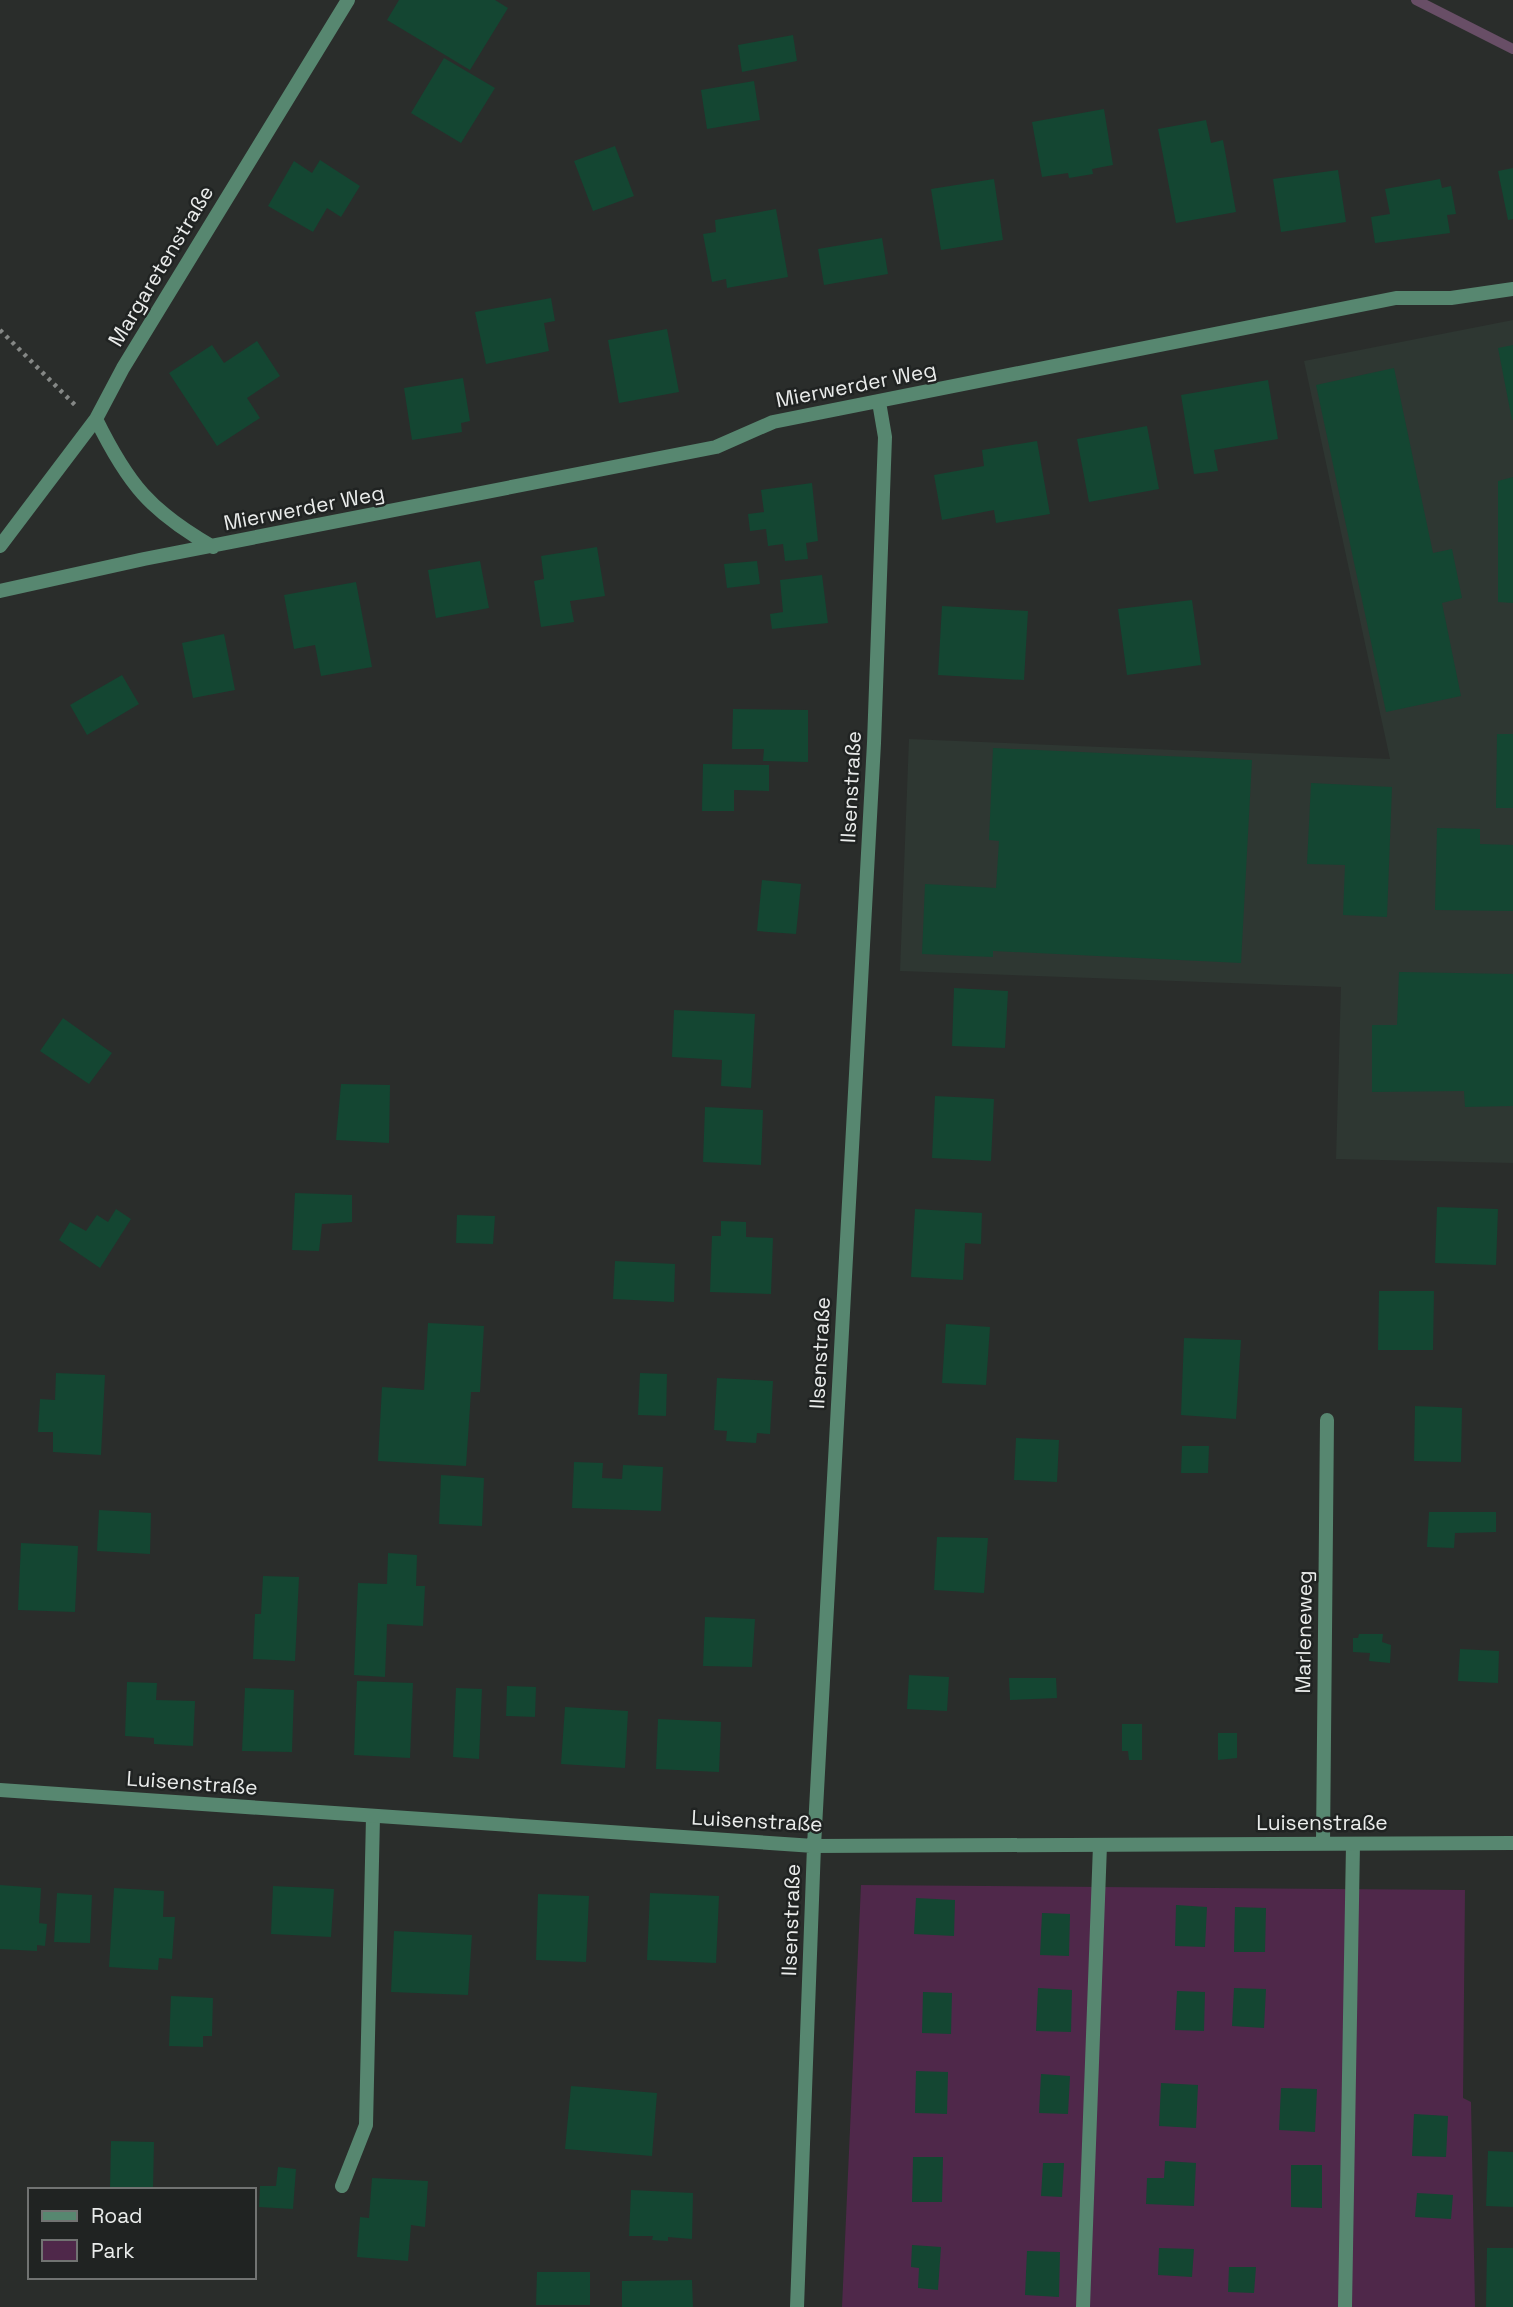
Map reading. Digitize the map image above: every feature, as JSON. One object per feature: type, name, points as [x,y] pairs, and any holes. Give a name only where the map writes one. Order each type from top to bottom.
[{"type":"street","name":"Margaretenstraße","points":[[0,545],[96,419],[123,369],[348,0]]},
{"type":"street","name":"Mierwerder Weg","points":[[0,591],[716,447],[772,422],[1396,298],[1451,298],[1513,289]]},
{"type":"street","name":"Ilsenstraße","points":[[797,2307],[814,1846],[874,743],[885,437],[879,402]]},
{"type":"street","name":"Mierwerder Weg","points":[[96,419],[119,464],[145,498],[177,526],[213,547]]},
{"type":"street","name":"Marleneweg","points":[[1322,1844],[1327,1420]]},
{"type":"street","name":"Luisenstraße","points":[[0,1790],[814,1846],[1513,1843]]},
{"type":"street","points":[[342,2186],[366,2125],[373,1817]]},
{"type":"street","points":[[1345,2307],[1353,1844]]},
{"type":"street","points":[[1083,2307],[1100,1845]]},
{"type":"path","points":[[0,330],[69,401],[96,419]]},
{"type":"shaded area","points":[[1513,320],[1513,1163],[1336,1159],[1341,987],[900,971],[909,739],[1390,759],[1304,361]]},
{"type":"green space","points":[[861,1885],[1465,1890],[1463,2098],[1471,2102],[1475,2307],[842,2307]]},
{"type":"building","points":[[399,0],[495,0],[508,8],[470,70],[387,20]]},
{"type":"building","points":[[793,35],[797,61],[742,72],[738,45]]},
{"type":"building","points":[[444,58],[495,88],[461,143],[411,113]]},
{"type":"building","points":[[754,81],[760,120],[707,129],[701,90]]},
{"type":"building","points":[[1104,109],[1113,165],[1092,169],[1093,174],[1069,178],[1068,173],[1042,177],[1032,122]]},
{"type":"building","points":[[1206,120],[1211,143],[1223,140],[1236,212],[1176,223],[1158,129]]},
{"type":"building","points":[[615,146],[634,196],[593,211],[574,161]]},
{"type":"building","points":[[320,160],[360,186],[341,217],[327,208],[313,232],[268,206],[294,161],[312,173]]},
{"type":"building","points":[[1513,168],[1513,219],[1508,220],[1498,171]]},
{"type":"building","points":[[1338,170],[1346,222],[1281,232],[1273,179]]},
{"type":"building","points":[[994,179],[1003,240],[941,250],[931,189]]},
{"type":"building","points":[[1440,179],[1442,188],[1451,186],[1456,214],[1447,215],[1450,233],[1375,243],[1371,217],[1390,214],[1385,189]]},
{"type":"building","points":[[776,209],[788,277],[727,288],[726,279],[712,282],[703,234],[716,232],[715,220]]},
{"type":"building","points":[[882,238],[888,274],[824,285],[818,249]]},
{"type":"building","points":[[551,298],[555,321],[544,323],[549,351],[486,364],[475,312]]},
{"type":"building","points":[[667,329],[679,392],[619,403],[608,340]]},
{"type":"building","points":[[257,341],[280,376],[247,398],[260,418],[217,446],[169,373],[212,345],[224,363]]},
{"type":"building","points":[[1513,345],[1513,420],[1512,420],[1498,348]]},
{"type":"building","points":[[1394,368],[1433,553],[1452,549],[1462,598],[1442,603],[1461,696],[1386,712],[1316,385]]},
{"type":"building","points":[[463,378],[470,421],[461,423],[462,432],[412,440],[404,388]]},
{"type":"building","points":[[1268,380],[1278,439],[1214,450],[1218,471],[1194,474],[1181,395]]},
{"type":"building","points":[[1147,426],[1159,489],[1089,502],[1077,439]]},
{"type":"building","points":[[1037,441],[1050,514],[996,523],[994,510],[942,520],[934,475],[984,466],[982,450]]},
{"type":"building","points":[[1513,477],[1513,603],[1498,602],[1498,481]]},
{"type":"building","points":[[812,483],[818,541],[806,543],[808,559],[785,561],[783,544],[768,546],[766,529],[750,531],[748,514],[764,512],[761,490]]},
{"type":"building","points":[[597,547],[605,596],[570,601],[574,622],[541,627],[534,581],[544,579],[541,556]]},
{"type":"building","points":[[480,561],[489,608],[436,618],[428,570]]},
{"type":"building","points":[[757,561],[760,584],[727,588],[724,564]]},
{"type":"building","points":[[822,575],[828,623],[772,629],[770,614],[783,612],[780,580]]},
{"type":"building","points":[[356,582],[372,667],[321,676],[315,645],[294,649],[284,595]]},
{"type":"building","points":[[1192,600],[1201,665],[1127,675],[1118,609]]},
{"type":"building","points":[[942,606],[1028,611],[1024,680],[938,675]]},
{"type":"building","points":[[224,634],[235,690],[193,698],[182,643]]},
{"type":"building","points":[[122,675],[139,704],[87,735],[70,705]]},
{"type":"building","points":[[733,709],[808,710],[808,762],[763,761],[764,749],[732,749]]},
{"type":"building","points":[[1497,734],[1513,734],[1513,808],[1496,808]]},
{"type":"building","points":[[993,748],[1252,760],[1241,963],[993,951],[993,957],[922,954],[925,884],[996,888],[999,841],[989,840]]},
{"type":"building","points":[[703,764],[769,765],[769,791],[734,790],[734,811],[702,811]]},
{"type":"building","points":[[1311,783],[1392,787],[1387,917],[1343,915],[1345,865],[1307,864]]},
{"type":"building","points":[[1437,828],[1480,829],[1480,844],[1513,845],[1513,911],[1435,910]]},
{"type":"building","points":[[762,880],[801,884],[796,934],[757,931]]},
{"type":"building","points":[[1399,972],[1513,974],[1513,1106],[1465,1107],[1464,1091],[1372,1092],[1372,1025],[1397,1025]]},
{"type":"building","points":[[954,988],[1008,991],[1005,1048],[952,1046]]},
{"type":"building","points":[[674,1010],[755,1014],[751,1088],[721,1086],[722,1060],[672,1057]]},
{"type":"building","points":[[63,1018],[112,1053],[89,1084],[40,1051]]},
{"type":"building","points":[[341,1084],[390,1085],[389,1143],[336,1140]]},
{"type":"building","points":[[935,1096],[994,1099],[991,1161],[932,1158]]},
{"type":"building","points":[[705,1107],[763,1110],[761,1165],[703,1162]]},
{"type":"building","points":[[295,1193],[352,1195],[352,1222],[322,1224],[319,1251],[292,1250]]},
{"type":"building","points":[[1437,1207],[1498,1209],[1496,1265],[1435,1263]]},
{"type":"building","points":[[116,1209],[131,1219],[100,1268],[59,1240],[70,1222],[86,1231],[97,1215],[108,1222]]},
{"type":"building","points":[[915,1209],[982,1213],[981,1244],[965,1243],[963,1280],[911,1277]]},
{"type":"building","points":[[457,1215],[495,1216],[493,1244],[456,1243]]},
{"type":"building","points":[[721,1221],[746,1222],[746,1237],[773,1238],[771,1294],[710,1292],[712,1236],[721,1236]]},
{"type":"building","points":[[615,1261],[675,1264],[674,1302],[613,1299]]},
{"type":"building","points":[[1379,1291],[1434,1291],[1433,1350],[1378,1350]]},
{"type":"building","points":[[428,1323],[484,1326],[480,1392],[471,1392],[466,1466],[378,1461],[382,1387],[424,1390]]},
{"type":"building","points":[[946,1324],[990,1327],[986,1385],[942,1383]]},
{"type":"building","points":[[1184,1338],[1241,1340],[1236,1419],[1181,1415]]},
{"type":"building","points":[[56,1373],[105,1375],[101,1455],[53,1452],[53,1432],[38,1432],[40,1399],[55,1400]]},
{"type":"building","points":[[640,1373],[667,1374],[666,1416],[638,1415]]},
{"type":"building","points":[[717,1378],[773,1381],[770,1434],[757,1433],[756,1443],[726,1441],[727,1431],[714,1430]]},
{"type":"building","points":[[1415,1406],[1462,1408],[1461,1462],[1414,1461]]},
{"type":"building","points":[[1016,1438],[1059,1440],[1057,1482],[1014,1480]]},
{"type":"building","points":[[1182,1446],[1209,1446],[1208,1473],[1181,1473]]},
{"type":"building","points":[[574,1462],[603,1463],[602,1478],[622,1479],[623,1465],[663,1467],[661,1511],[572,1508]]},
{"type":"building","points":[[441,1475],[484,1478],[482,1526],[439,1524]]},
{"type":"building","points":[[99,1510],[151,1513],[150,1554],[97,1551]]},
{"type":"building","points":[[1429,1512],[1496,1512],[1496,1532],[1455,1533],[1454,1548],[1427,1547]]},
{"type":"building","points":[[937,1537],[988,1538],[984,1593],[934,1590]]},
{"type":"building","points":[[21,1543],[78,1546],[75,1612],[18,1610]]},
{"type":"building","points":[[388,1553],[417,1555],[416,1586],[425,1586],[423,1626],[387,1624],[385,1677],[354,1675],[358,1583],[387,1584]]},
{"type":"building","points":[[263,1576],[299,1577],[295,1661],[253,1659],[255,1614],[261,1614]]},
{"type":"building","points":[[705,1617],[755,1619],[752,1667],[703,1666]]},
{"type":"building","points":[[1359,1634],[1383,1634],[1382,1642],[1391,1645],[1390,1663],[1369,1661],[1370,1653],[1353,1652],[1353,1638],[1358,1638]]},
{"type":"building","points":[[1460,1649],[1499,1651],[1498,1683],[1458,1681]]},
{"type":"building","points":[[909,1675],[949,1677],[947,1711],[907,1709]]},
{"type":"building","points":[[1009,1678],[1056,1678],[1057,1698],[1010,1700]]},
{"type":"building","points":[[357,1681],[413,1683],[410,1758],[354,1755]]},
{"type":"building","points":[[127,1682],[157,1683],[156,1700],[195,1701],[193,1746],[154,1744],[154,1738],[125,1736]]},
{"type":"building","points":[[507,1686],[536,1687],[535,1717],[506,1716]]},
{"type":"building","points":[[245,1688],[294,1690],[292,1752],[242,1751]]},
{"type":"building","points":[[456,1688],[482,1689],[479,1759],[453,1757]]},
{"type":"building","points":[[565,1707],[628,1711],[625,1768],[561,1764]]},
{"type":"building","points":[[658,1719],[721,1722],[719,1772],[656,1769]]},
{"type":"building","points":[[1122,1724],[1142,1724],[1142,1760],[1129,1760],[1128,1751],[1122,1751]]},
{"type":"building","points":[[1218,1733],[1237,1733],[1237,1758],[1218,1760]]},
{"type":"building","points":[[0,1885],[41,1888],[39,1923],[47,1924],[45,1946],[37,1945],[37,1951],[0,1949]]},
{"type":"building","points":[[273,1886],[334,1889],[331,1937],[271,1934]]},
{"type":"building","points":[[114,1888],[164,1891],[163,1917],[175,1917],[172,1959],[159,1958],[158,1970],[109,1967]]},
{"type":"building","points":[[57,1893],[92,1895],[90,1943],[54,1942]]},
{"type":"building","points":[[650,1893],[719,1896],[716,1963],[647,1960]]},
{"type":"building","points":[[538,1894],[589,1896],[586,1962],[536,1960]]},
{"type":"building","points":[[916,1898],[955,1900],[954,1936],[914,1934]]},
{"type":"building","points":[[1176,1905],[1207,1907],[1205,1947],[1175,1946]]},
{"type":"building","points":[[1235,1907],[1266,1908],[1265,1952],[1234,1952]]},
{"type":"building","points":[[1042,1913],[1070,1914],[1069,1956],[1040,1955]]},
{"type":"building","points":[[394,1931],[472,1935],[468,1995],[391,1992]]},
{"type":"building","points":[[1038,1988],[1072,1990],[1071,2032],[1036,2031]]},
{"type":"building","points":[[1234,1988],[1266,1989],[1264,2028],[1232,2026]]},
{"type":"building","points":[[1177,1991],[1205,1992],[1204,2031],[1175,2030]]},
{"type":"building","points":[[923,1992],[952,1993],[951,2034],[922,2033]]},
{"type":"building","points":[[171,1996],[213,1998],[212,2036],[203,2036],[203,2047],[169,2046]]},
{"type":"building","points":[[916,2071],[948,2072],[947,2114],[915,2113]]},
{"type":"building","points":[[1041,2074],[1070,2076],[1068,2114],[1039,2113]]},
{"type":"building","points":[[1161,2083],[1198,2085],[1196,2128],[1159,2126]]},
{"type":"building","points":[[571,2086],[657,2093],[652,2156],[565,2149]]},
{"type":"building","points":[[1281,2088],[1317,2089],[1315,2132],[1279,2130]]},
{"type":"building","points":[[1414,2114],[1448,2116],[1446,2157],[1412,2156]]},
{"type":"building","points":[[111,2141],[154,2142],[153,2188],[110,2188]]},
{"type":"building","points":[[1488,2151],[1513,2152],[1513,2207],[1486,2206]]},
{"type":"building","points":[[913,2157],[943,2157],[942,2202],[912,2202]]},
{"type":"building","points":[[1165,2161],[1196,2163],[1194,2206],[1146,2204],[1147,2178],[1164,2178]]},
{"type":"building","points":[[1043,2163],[1064,2163],[1062,2197],[1041,2196]]},
{"type":"building","points":[[1291,2165],[1322,2165],[1322,2208],[1291,2207]]},
{"type":"building","points":[[278,2167],[296,2169],[293,2209],[259,2207],[260,2186],[276,2186]]},
{"type":"building","points":[[372,2178],[428,2181],[425,2227],[411,2225],[408,2261],[357,2257],[360,2217],[369,2218]]},
{"type":"building","points":[[631,2190],[693,2193],[692,2239],[668,2237],[668,2241],[652,2240],[653,2236],[629,2236]]},
{"type":"building","points":[[1417,2193],[1453,2195],[1451,2219],[1415,2217]]},
{"type":"building","points":[[912,2245],[941,2247],[938,2290],[918,2288],[919,2268],[911,2267]]},
{"type":"building","points":[[1159,2248],[1194,2249],[1192,2277],[1158,2275]]},
{"type":"building","points":[[1487,2248],[1513,2248],[1513,2307],[1486,2307]]},
{"type":"building","points":[[1027,2251],[1060,2252],[1059,2297],[1025,2295]]},
{"type":"building","points":[[1229,2267],[1256,2267],[1254,2293],[1228,2292]]},
{"type":"building","points":[[537,2272],[590,2272],[590,2305],[536,2305]]},
{"type":"building","points":[[692,2280],[693,2307],[622,2307],[622,2281]]},
{"type":"waterway","points":[[1416,0],[1513,49]]}]
